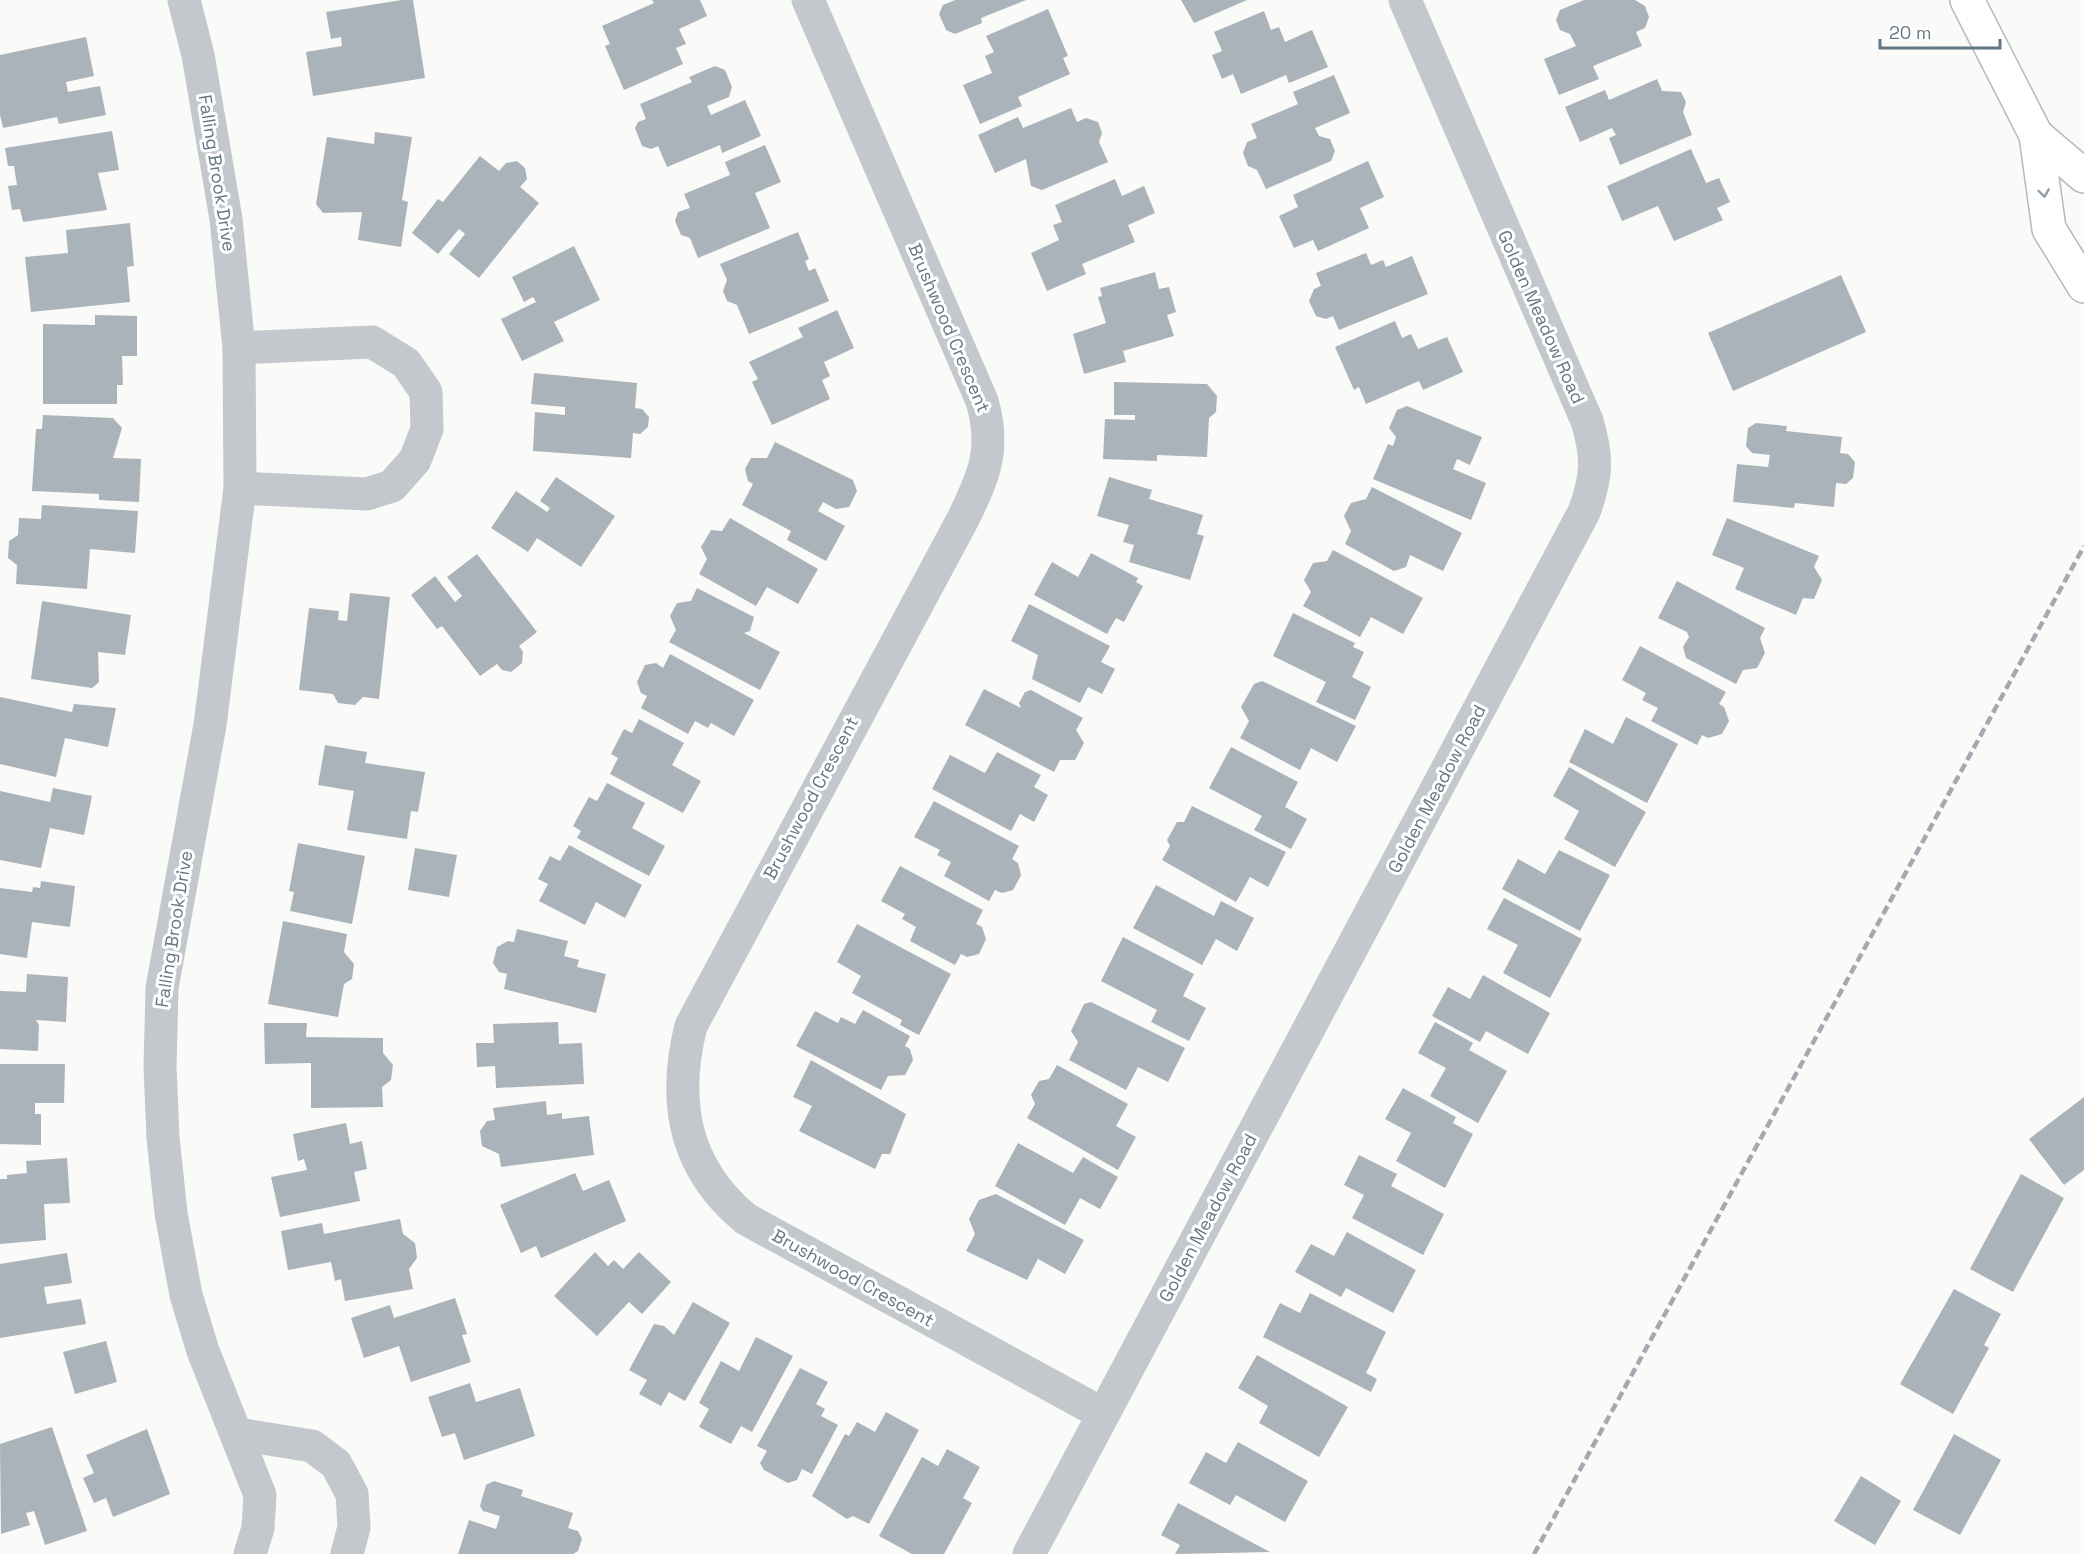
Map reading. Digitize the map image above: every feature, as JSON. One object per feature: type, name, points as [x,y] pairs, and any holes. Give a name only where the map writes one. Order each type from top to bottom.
[{"type":"main road","points":[[1967,0],[2036,135],[2049,229],[2082,283]]},
{"type":"main road","points":[[2036,135],[2084,176]]},
{"type":"street","name":"Falling Brook Drive","points":[[183,0],[198,55],[226,219],[239,348],[240,488],[210,725],[162,988],[160,1067],[163,1138],[171,1214],[186,1295],[203,1351],[238,1434],[260,1496],[258,1528],[250,1554]]},
{"type":"street","name":"Brushwood Crescent","points":[[808,0],[982,401],[989,426],[989,451],[982,482],[963,519],[691,1026],[682,1060],[688,1127],[694,1153],[706,1178],[723,1200],[746,1219],[1103,1414]]},
{"type":"street","name":"Golden Meadow Road","points":[[1029,1554],[1580,521],[1595,482],[1595,448],[1587,421],[1405,0]]},
{"type":"street","points":[[239,348],[372,342],[406,363],[426,392],[427,429],[415,460],[392,486],[367,494],[240,488]]},
{"type":"street","points":[[238,1434],[312,1446],[336,1464],[352,1494],[354,1527],[347,1554]]},
{"type":"building","points":[[413,0],[425,78],[313,96],[306,52],[342,46],[341,37],[331,39],[326,12]]},
{"type":"building","points":[[652,0],[700,0],[707,16],[679,29],[686,44],[676,48],[683,64],[624,90],[605,46],[610,44],[602,26],[654,3]]},
{"type":"building","points":[[955,0],[1026,0],[981,18],[982,23],[955,34],[946,30],[939,14],[943,5]]},
{"type":"building","points":[[1181,0],[1247,0],[1194,23]]},
{"type":"building","points":[[1584,0],[1635,0],[1645,6],[1649,17],[1645,28],[1636,32],[1642,46],[1593,66],[1599,79],[1559,95],[1544,59],[1576,46],[1570,34],[1560,30],[1556,20],[1560,10]]},
{"type":"building","points":[[1048,9],[1068,56],[1063,58],[1070,74],[1018,97],[1022,106],[980,124],[963,85],[992,73],[985,56],[994,52],[986,36]]},
{"type":"building","points":[[1264,11],[1271,30],[1279,27],[1285,42],[1312,30],[1328,67],[1289,83],[1286,75],[1241,94],[1233,74],[1222,79],[1212,55],[1222,51],[1214,32]]},
{"type":"building","points":[[86,37],[94,76],[66,82],[68,92],[100,86],[106,115],[59,124],[57,117],[3,128],[0,115],[0,55]]},
{"type":"building","points":[[715,66],[725,70],[732,87],[729,97],[707,106],[711,115],[745,100],[761,136],[722,153],[720,145],[667,167],[658,146],[651,149],[642,146],[635,128],[638,122],[646,119],[640,104],[692,82],[689,77]]},
{"type":"building","points":[[1334,75],[1350,113],[1315,128],[1319,136],[1330,139],[1335,151],[1331,161],[1266,189],[1257,170],[1248,166],[1243,153],[1247,142],[1257,138],[1251,124],[1298,104],[1293,92]]},
{"type":"building","points":[[1657,79],[1662,91],[1681,92],[1686,102],[1683,112],[1692,135],[1620,165],[1609,138],[1616,135],[1612,128],[1580,142],[1565,107],[1605,90],[1609,100]]},
{"type":"building","points":[[1071,108],[1077,122],[1086,118],[1098,122],[1102,133],[1099,142],[1108,162],[1042,190],[1031,186],[1026,159],[995,173],[978,135],[1018,117],[1023,128]]},
{"type":"building","points":[[112,131],[119,170],[98,173],[107,210],[23,222],[20,209],[12,210],[8,186],[17,185],[14,166],[8,166],[5,148]]},
{"type":"building","points":[[375,132],[412,137],[402,200],[408,202],[401,247],[358,240],[362,212],[323,213],[316,204],[327,137],[374,144]]},
{"type":"building","points":[[765,145],[781,182],[755,193],[770,228],[698,258],[690,238],[681,235],[675,221],[678,212],[690,208],[684,194],[730,175],[725,162]]},
{"type":"building","points":[[1691,149],[1706,183],[1719,178],[1730,202],[1717,208],[1723,220],[1674,241],[1658,206],[1622,221],[1607,186]]},
{"type":"building","points":[[480,156],[499,171],[506,163],[517,161],[525,168],[527,179],[520,187],[539,203],[479,278],[449,254],[465,234],[459,229],[438,254],[412,233],[438,199],[443,202]]},
{"type":"building","points":[[1368,161],[1384,197],[1360,208],[1369,228],[1318,251],[1313,240],[1294,248],[1279,216],[1298,207],[1293,195]]},
{"type":"building","points":[[1115,179],[1122,196],[1144,186],[1155,213],[1128,225],[1135,242],[1082,264],[1086,274],[1047,291],[1031,253],[1059,240],[1053,225],[1062,222],[1055,205]]},
{"type":"building","points":[[130,223],[134,266],[127,267],[130,302],[31,312],[25,257],[68,253],[66,230]]},
{"type":"building","points":[[798,232],[809,259],[805,261],[809,271],[815,268],[829,301],[749,334],[737,305],[727,301],[723,291],[727,280],[720,264]]},
{"type":"building","points":[[574,246],[600,300],[554,322],[564,341],[522,361],[501,319],[536,302],[533,297],[524,302],[512,277]]},
{"type":"building","points":[[1366,253],[1371,265],[1383,260],[1386,267],[1412,256],[1428,294],[1339,330],[1333,316],[1326,319],[1316,316],[1309,301],[1314,289],[1321,286],[1316,273]]},
{"type":"building","points":[[1155,272],[1159,289],[1169,287],[1176,312],[1167,315],[1174,336],[1123,351],[1126,362],[1084,374],[1073,334],[1106,323],[1098,297],[1102,296],[1100,288]]},
{"type":"building","points":[[1841,275],[1866,332],[1733,391],[1708,333]]},
{"type":"building","points":[[837,310],[854,348],[824,362],[830,376],[822,380],[830,399],[772,425],[752,382],[758,379],[749,362],[803,337],[798,328]]},
{"type":"building","points":[[95,315],[137,316],[137,356],[122,356],[123,385],[117,385],[117,404],[43,404],[43,324],[95,325]]},
{"type":"building","points":[[1395,321],[1402,338],[1411,334],[1418,349],[1447,337],[1463,372],[1423,390],[1419,381],[1366,404],[1359,387],[1354,390],[1335,347]]},
{"type":"building","points":[[534,373],[637,383],[635,408],[642,409],[649,417],[648,427],[640,434],[633,433],[631,458],[533,451],[535,412],[565,415],[565,407],[531,404]]},
{"type":"building","points":[[1114,382],[1207,384],[1217,396],[1216,412],[1209,418],[1207,457],[1157,455],[1157,461],[1103,459],[1105,419],[1135,420],[1135,415],[1114,415]]},
{"type":"building","points":[[1407,406],[1482,437],[1470,465],[1457,459],[1453,469],[1486,483],[1471,520],[1373,479],[1388,444],[1393,446],[1396,437],[1389,428],[1397,410]]},
{"type":"building","points":[[43,415],[113,418],[122,428],[113,458],[141,459],[139,502],[99,500],[99,494],[32,491],[36,429],[42,429]]},
{"type":"building","points":[[1756,423],[1787,426],[1786,431],[1842,437],[1840,453],[1848,454],[1855,462],[1853,478],[1846,484],[1836,483],[1834,507],[1795,503],[1794,508],[1733,502],[1737,464],[1768,467],[1770,455],[1752,453],[1746,446],[1748,428]]},
{"type":"building","points":[[775,442],[853,480],[857,491],[849,507],[836,509],[823,502],[818,511],[845,526],[826,561],[787,540],[791,531],[742,505],[753,484],[748,481],[745,469],[751,458],[767,458]]},
{"type":"building","points":[[556,477],[615,516],[581,567],[537,538],[528,552],[491,528],[516,491],[547,512],[550,508],[540,501]]},
{"type":"building","points":[[1109,477],[1152,490],[1149,499],[1203,515],[1197,534],[1204,536],[1190,580],[1129,562],[1134,545],[1123,542],[1129,525],[1097,516]]},
{"type":"building","points":[[1372,487],[1462,533],[1443,571],[1410,555],[1406,567],[1394,571],[1345,544],[1351,531],[1344,516],[1351,503],[1366,499]]},
{"type":"building","points":[[42,505],[138,511],[135,553],[90,549],[87,589],[16,584],[17,565],[8,558],[9,541],[18,535],[19,518],[41,519]]},
{"type":"building","points":[[730,518],[818,569],[798,604],[767,587],[756,606],[699,574],[707,559],[701,547],[711,530],[722,531]]},
{"type":"building","points":[[1727,518],[1819,556],[1814,567],[1822,580],[1814,599],[1803,598],[1796,615],[1735,589],[1744,568],[1712,555]]},
{"type":"building","points":[[1333,550],[1423,598],[1403,634],[1371,617],[1360,637],[1303,606],[1311,592],[1304,580],[1313,563],[1327,561]]},
{"type":"building","points":[[1091,553],[1138,578],[1136,582],[1143,586],[1124,622],[1116,618],[1107,634],[1034,595],[1052,562],[1078,577]]},
{"type":"building","points":[[477,554],[537,632],[519,646],[523,652],[522,663],[511,672],[502,670],[497,664],[480,676],[442,626],[437,629],[411,595],[435,576],[455,602],[462,596],[447,577]]},
{"type":"building","points":[[1677,581],[1765,628],[1760,638],[1765,653],[1757,668],[1743,670],[1736,684],[1686,658],[1683,647],[1689,637],[1687,632],[1658,618]]},
{"type":"building","points":[[697,588],[754,617],[750,631],[744,633],[780,652],[760,690],[669,642],[676,630],[670,616],[677,603],[691,601]]},
{"type":"building","points":[[350,593],[390,597],[379,699],[363,697],[355,705],[338,703],[333,694],[299,690],[309,608],[339,611],[338,620],[347,621]]},
{"type":"building","points":[[42,601],[131,615],[125,655],[98,652],[99,682],[92,688],[31,679]]},
{"type":"building","points":[[1029,604],[1110,646],[1101,662],[1115,669],[1102,694],[1088,687],[1080,703],[1032,679],[1038,655],[1011,641]]},
{"type":"building","points":[[1293,613],[1355,643],[1353,647],[1364,652],[1352,677],[1371,687],[1355,720],[1316,702],[1326,682],[1273,656]]},
{"type":"building","points":[[1640,646],[1726,692],[1719,704],[1724,707],[1729,721],[1722,734],[1708,738],[1702,735],[1697,745],[1651,721],[1658,708],[1642,700],[1646,693],[1622,680]]},
{"type":"building","points":[[670,654],[754,700],[734,736],[711,723],[708,728],[695,721],[688,734],[641,708],[647,696],[641,693],[637,682],[645,665],[656,663],[663,668]]},
{"type":"building","points":[[1262,681],[1356,726],[1337,762],[1311,748],[1300,770],[1240,738],[1249,721],[1241,707],[1254,684]]},
{"type":"building","points":[[984,689],[1021,708],[1019,703],[1025,692],[1031,690],[1083,718],[1076,730],[1084,743],[1075,760],[1060,760],[1054,772],[965,725]]},
{"type":"building","points":[[0,697],[72,712],[74,704],[116,708],[108,747],[65,738],[56,777],[0,764]]},
{"type":"building","points":[[1626,717],[1678,744],[1647,803],[1569,762],[1585,729],[1613,744]]},
{"type":"building","points":[[639,719],[684,743],[672,765],[701,781],[683,813],[610,774],[618,758],[611,754],[624,729],[632,733]]},
{"type":"building","points":[[325,745],[367,752],[365,763],[425,772],[418,812],[411,811],[407,839],[347,830],[354,791],[318,785]]},
{"type":"building","points":[[1231,747],[1298,782],[1285,807],[1307,819],[1291,849],[1254,830],[1262,816],[1209,788]]},
{"type":"building","points":[[997,752],[1041,775],[1034,787],[1048,795],[1034,822],[1020,814],[1011,831],[932,789],[950,755],[985,773]]},
{"type":"building","points":[[1569,767],[1646,812],[1615,867],[1564,839],[1579,811],[1553,796]]},
{"type":"building","points":[[607,783],[645,803],[632,828],[665,846],[649,876],[577,838],[581,831],[573,826],[589,797],[597,801]]},
{"type":"building","points":[[53,788],[92,796],[84,835],[50,828],[41,868],[0,860],[0,791],[50,802]]},
{"type":"building","points":[[934,801],[1019,846],[1012,859],[1018,863],[1021,875],[1013,890],[1002,893],[995,890],[989,901],[944,876],[951,862],[937,855],[940,850],[914,837]]},
{"type":"building","points":[[1192,806],[1286,852],[1268,887],[1250,877],[1236,902],[1162,860],[1170,846],[1167,840],[1177,822],[1184,822]]},
{"type":"building","points":[[298,843],[365,856],[352,924],[290,911],[294,892],[289,891]]},
{"type":"building","points":[[569,845],[642,885],[625,918],[596,902],[585,925],[539,901],[548,884],[538,879],[550,856],[560,861]]},
{"type":"building","points":[[415,848],[457,855],[449,897],[408,890]]},
{"type":"building","points":[[1559,850],[1610,875],[1580,931],[1502,889],[1518,859],[1545,874]]},
{"type":"building","points":[[900,866],[983,910],[976,924],[982,927],[986,939],[979,954],[967,957],[961,954],[955,965],[910,941],[916,927],[902,919],[905,914],[881,901]]},
{"type":"building","points":[[41,881],[75,886],[70,927],[32,922],[27,958],[0,954],[0,888],[32,892],[33,887],[40,888]]},
{"type":"building","points":[[1156,885],[1214,916],[1221,901],[1254,918],[1237,951],[1216,939],[1202,965],[1133,928]]},
{"type":"building","points":[[1504,898],[1582,939],[1550,998],[1503,973],[1518,945],[1487,929]]},
{"type":"building","points":[[283,921],[347,934],[344,952],[354,964],[352,979],[344,984],[338,1017],[268,1004]]},
{"type":"building","points":[[857,924],[951,974],[919,1035],[900,1025],[902,1020],[852,993],[861,976],[837,962]]},
{"type":"building","points":[[517,929],[568,941],[564,956],[579,960],[577,967],[606,974],[596,1013],[504,989],[507,974],[499,972],[493,963],[497,947],[508,941],[514,942]]},
{"type":"building","points":[[1123,937],[1194,974],[1183,996],[1206,1008],[1189,1041],[1151,1022],[1157,1010],[1101,981]]},
{"type":"building","points":[[27,974],[68,977],[66,1022],[36,1020],[39,1025],[38,1051],[0,1049],[0,991],[26,992]]},
{"type":"building","points":[[1483,975],[1550,1013],[1528,1054],[1486,1031],[1480,1042],[1432,1016],[1448,987],[1470,999]]},
{"type":"building","points":[[1091,1002],[1185,1048],[1168,1082],[1138,1067],[1126,1090],[1069,1060],[1078,1042],[1071,1031],[1084,1004]]},
{"type":"building","points":[[863,1010],[910,1036],[905,1046],[910,1049],[913,1060],[905,1075],[888,1076],[881,1090],[796,1046],[815,1011],[838,1023],[841,1017],[855,1024]]},
{"type":"building","points":[[558,1022],[559,1044],[582,1043],[584,1084],[496,1088],[495,1066],[477,1067],[476,1043],[494,1043],[493,1024]]},
{"type":"building","points":[[1435,1022],[1473,1043],[1469,1050],[1507,1071],[1478,1123],[1430,1096],[1446,1068],[1418,1053]]},
{"type":"building","points":[[264,1023],[307,1023],[306,1037],[383,1038],[383,1053],[393,1065],[391,1080],[382,1087],[383,1107],[311,1108],[311,1063],[265,1064]]},
{"type":"building","points":[[811,1060],[906,1114],[890,1154],[882,1154],[875,1169],[799,1131],[812,1106],[793,1097]]},
{"type":"building","points":[[0,1064],[65,1064],[64,1103],[35,1103],[35,1114],[41,1114],[41,1145],[0,1144]]},
{"type":"building","points":[[1057,1065],[1128,1104],[1116,1126],[1136,1137],[1118,1170],[1027,1118],[1035,1104],[1031,1095],[1039,1081],[1049,1079]]},
{"type":"building","points":[[1403,1088],[1456,1117],[1453,1123],[1473,1134],[1445,1188],[1396,1161],[1411,1133],[1385,1119]]},
{"type":"building","points":[[2084,1097],[2084,1170],[2064,1185],[2029,1139]]},
{"type":"building","points":[[546,1101],[547,1115],[562,1113],[562,1119],[589,1116],[594,1155],[501,1167],[499,1154],[482,1146],[480,1131],[487,1121],[495,1120],[493,1108]]},
{"type":"building","points":[[346,1123],[350,1144],[362,1141],[367,1169],[354,1172],[360,1201],[280,1217],[271,1177],[307,1170],[304,1159],[298,1161],[293,1134]]},
{"type":"building","points":[[1018,1143],[1073,1173],[1083,1157],[1118,1177],[1100,1209],[1080,1198],[1065,1225],[995,1186]]},
{"type":"building","points":[[1359,1155],[1397,1174],[1391,1186],[1444,1214],[1423,1255],[1352,1218],[1364,1195],[1344,1185]]},
{"type":"building","points":[[67,1158],[70,1203],[44,1204],[46,1240],[0,1244],[0,1179],[7,1179],[7,1175],[27,1173],[26,1161]]},
{"type":"building","points":[[575,1173],[583,1191],[609,1180],[626,1221],[541,1258],[536,1246],[521,1253],[500,1205]]},
{"type":"building","points":[[2021,1174],[2064,1198],[2013,1292],[1970,1269]]},
{"type":"building","points":[[996,1194],[1084,1240],[1065,1274],[1038,1259],[1027,1280],[966,1251],[975,1234],[969,1219],[979,1200]]},
{"type":"building","points":[[400,1219],[403,1234],[415,1243],[417,1258],[409,1269],[413,1289],[345,1301],[341,1279],[335,1281],[331,1262],[288,1270],[281,1231],[322,1223],[324,1234]]},
{"type":"building","points":[[1347,1232],[1416,1270],[1393,1313],[1346,1288],[1341,1297],[1295,1272],[1311,1244],[1334,1256]]},
{"type":"building","points":[[595,1252],[608,1266],[614,1260],[623,1269],[639,1252],[671,1282],[642,1314],[629,1302],[597,1336],[554,1296]]},
{"type":"building","points":[[67,1253],[72,1283],[44,1287],[47,1304],[81,1299],[86,1324],[0,1338],[0,1264]]},
{"type":"building","points":[[1954,1289],[2001,1314],[1984,1345],[1989,1348],[1953,1414],[1900,1384]]},
{"type":"building","points":[[1310,1293],[1386,1332],[1366,1373],[1377,1379],[1371,1392],[1263,1337],[1280,1303],[1300,1313]]},
{"type":"building","points":[[455,1298],[467,1334],[462,1335],[471,1362],[411,1382],[399,1346],[364,1358],[351,1318],[390,1305],[394,1318]]},
{"type":"building","points":[[693,1302],[730,1323],[685,1401],[669,1392],[661,1406],[639,1394],[647,1380],[629,1370],[654,1324],[664,1326],[674,1335]]},
{"type":"building","points":[[756,1337],[793,1356],[752,1432],[741,1426],[731,1444],[699,1427],[709,1409],[699,1403],[721,1361],[739,1371]]},
{"type":"building","points":[[106,1341],[117,1382],[75,1394],[63,1352]]},
{"type":"building","points":[[1257,1355],[1348,1407],[1319,1457],[1259,1423],[1268,1406],[1238,1388]]},
{"type":"building","points":[[800,1368],[828,1382],[816,1404],[825,1409],[821,1416],[838,1425],[812,1474],[802,1469],[797,1480],[788,1483],[764,1470],[760,1463],[767,1451],[757,1446]]},
{"type":"building","points":[[470,1383],[476,1402],[520,1388],[535,1436],[464,1460],[455,1433],[442,1437],[428,1397]]},
{"type":"building","points":[[886,1412],[919,1430],[869,1524],[853,1516],[847,1519],[812,1496],[845,1434],[849,1436],[857,1422],[875,1432]]},
{"type":"building","points":[[52,1427],[87,1531],[45,1545],[34,1511],[26,1513],[30,1525],[1,1534],[0,1444]]},
{"type":"building","points":[[147,1429],[170,1494],[113,1517],[106,1498],[94,1503],[83,1478],[94,1473],[86,1455]]},
{"type":"building","points":[[1954,1434],[2001,1460],[1960,1535],[1913,1510]]},
{"type":"building","points":[[1238,1442],[1308,1481],[1285,1522],[1236,1495],[1230,1505],[1189,1483],[1206,1452],[1226,1463]]},
{"type":"building","points":[[947,1449],[980,1467],[963,1498],[972,1503],[944,1554],[912,1554],[879,1536],[922,1457],[938,1466]]},
{"type":"building","points":[[1861,1476],[1901,1501],[1875,1545],[1834,1521]]},
{"type":"building","points":[[494,1481],[523,1490],[521,1496],[573,1513],[568,1528],[578,1531],[582,1539],[578,1551],[573,1554],[458,1554],[469,1520],[496,1529],[500,1516],[483,1511],[480,1506],[486,1485]]},
{"type":"building","points":[[1178,1503],[1270,1552],[1175,1554],[1180,1545],[1161,1535]]},
{"type":"railway","points":[[1534,1554],[2084,546]]}]
